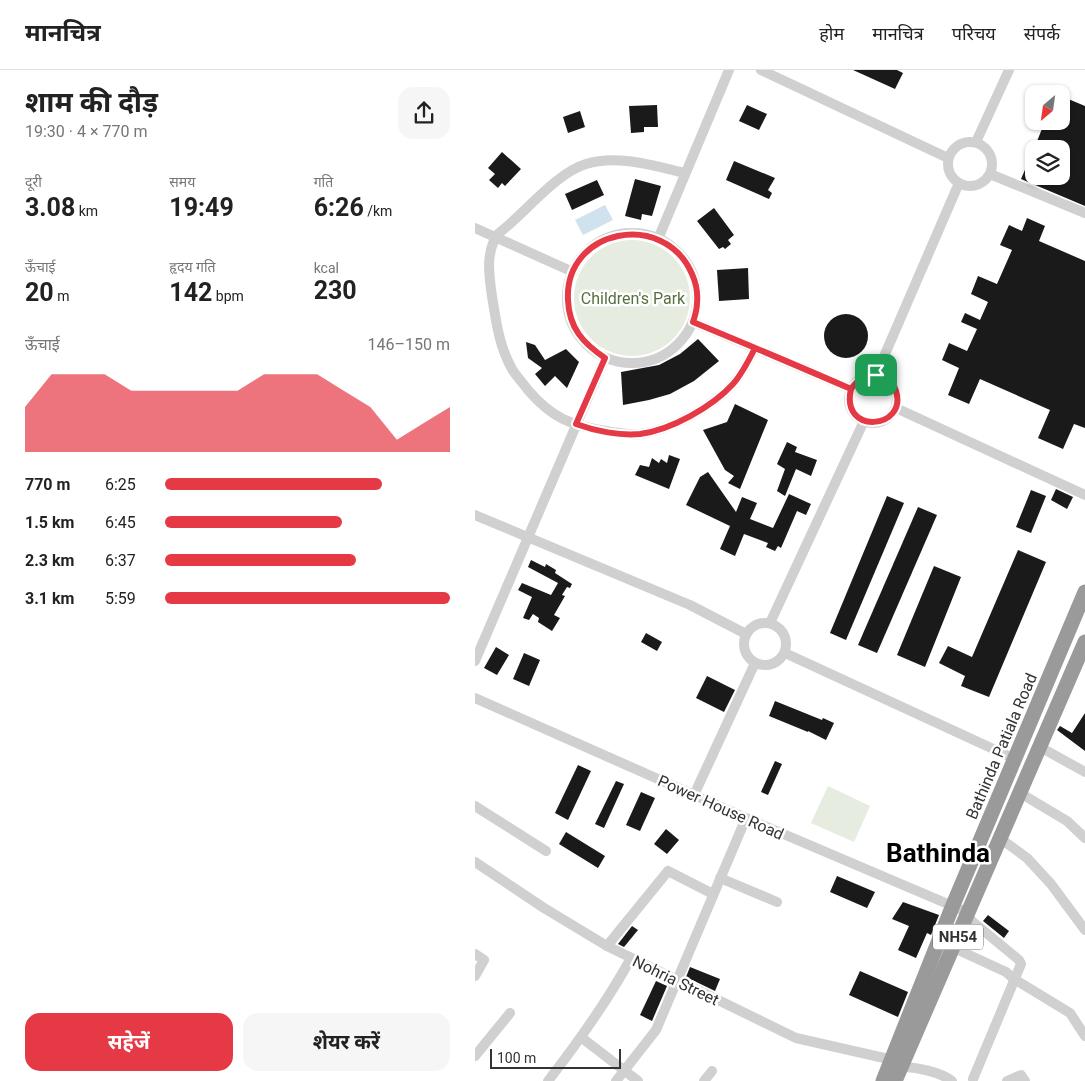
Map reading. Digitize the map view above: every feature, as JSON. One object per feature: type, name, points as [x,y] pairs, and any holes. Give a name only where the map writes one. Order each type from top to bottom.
[{"type":"highway","name":"Bathinda Patiala Road","points":[[883,1081],[897,1069],[953,905],[1085,592]]},
{"type":"highway","name":"NH54","points":[[897,1069],[954,948],[1085,642]]},
{"type":"street","points":[[658,238],[729,70]]},
{"type":"street","points":[[761,70],[948,158]]},
{"type":"street","points":[[976,142],[1009,70]]},
{"type":"street","points":[[969,141],[976,142],[982,145],[991,155],[992,168],[990,174],[980,184],[973,186],[959,183],[949,172],[948,158],[956,146],[969,141]]},
{"type":"street","points":[[685,173],[627,162],[603,161],[585,164],[559,180],[496,238],[491,254],[489,276],[499,338],[508,361],[520,380],[550,412],[564,421],[588,428],[631,434],[654,431],[680,422],[715,399],[734,382],[755,348]]},
{"type":"street","points":[[990,174],[1085,213]]},
{"type":"street","points":[[876,375],[959,183]]},
{"type":"street","points":[[475,228],[573,272]]},
{"type":"street","points":[[638,234],[658,238],[675,249],[688,264],[696,283],[698,303],[693,322],[683,340],[667,354],[647,362],[626,363],[605,358],[589,346],[576,331],[571,318],[568,292],[573,272],[583,255],[599,242],[618,235],[638,234]]},
{"type":"street","points":[[693,322],[851,389]]},
{"type":"street","points":[[475,661],[605,358]]},
{"type":"street","points":[[869,375],[883,377],[894,387],[897,401],[895,408],[886,420],[871,423],[864,420],[857,416],[850,404],[851,389],[861,378],[869,375]]},
{"type":"street","points":[[895,408],[1085,495]]},
{"type":"street","points":[[770,623],[864,420]]},
{"type":"street","points":[[475,515],[690,605],[746,634]]},
{"type":"street","points":[[762,622],[775,625],[783,632],[787,644],[785,653],[776,663],[766,666],[755,664],[746,655],[743,644],[746,634],[753,626],[762,622]]},
{"type":"street","points":[[785,653],[1015,759]]},
{"type":"street","points":[[694,795],[755,664]]},
{"type":"street","name":"Power House Road","points":[[475,698],[746,818],[953,905],[968,915],[1019,960],[1021,964],[1014,979]]},
{"type":"street","points":[[1040,748],[1085,772]]},
{"type":"street","points":[[1020,793],[1067,821],[1085,838]]},
{"type":"street","points":[[475,806],[546,850]]},
{"type":"street","points":[[616,1081],[656,1030],[746,818]]},
{"type":"street","points":[[1001,839],[1027,858],[1051,884],[1085,930]]},
{"type":"street","name":"Nohria Street","points":[[475,862],[544,908],[607,946],[796,1038],[897,1069],[910,1067],[947,1077],[953,1081]]},
{"type":"street","points":[[607,946],[668,871],[713,894]]},
{"type":"street","points":[[720,878],[777,902]]},
{"type":"street","points":[[954,948],[1006,972],[1014,979],[1070,1013],[1085,1036]]},
{"type":"street","points":[[475,954],[484,960],[475,976]]},
{"type":"street","points":[[548,1081],[582,1038],[613,992],[631,958]]},
{"type":"street","points":[[972,1080],[1014,979]]},
{"type":"street","points":[[475,1056],[510,1013]]},
{"type":"street","points":[[582,1038],[638,1081]]},
{"type":"street","points":[[704,1081],[712,1071]]},
{"type":"street","points":[[1007,1081],[1021,1074],[1025,1081]]},
{"type":"green space","name":"Children's Park","points":[[632,240],[654,244],[673,257],[686,276],[690,298],[686,320],[673,339],[654,352],[632,356],[610,352],[591,339],[578,320],[574,298],[578,276],[591,257],[610,244]]},
{"type":"green space","points":[[828,786],[870,806],[854,842],[811,823]]},
{"type":"water","points":[[605,205],[613,220],[583,235],[575,220]]},
{"type":"building","points":[[853,70],[897,70],[903,73],[895,89]]},
{"type":"building","points":[[1070,100],[1085,106],[1085,206],[1035,185],[1070,185],[1070,140],[1038,140],[1041,130],[1070,130]]},
{"type":"building","points":[[657,105],[658,127],[644,127],[644,132],[631,133],[629,106]]},
{"type":"building","points":[[747,105],[767,114],[759,130],[739,121]]},
{"type":"building","points":[[580,111],[585,127],[568,133],[563,117]]},
{"type":"building","points":[[502,152],[521,169],[505,186],[502,183],[498,188],[489,180],[495,174],[488,168]]},
{"type":"building","points":[[734,161],[775,178],[768,190],[772,193],[769,199],[726,180]]},
{"type":"building","points":[[1025,170],[1025,181],[1021,179]]},
{"type":"building","points":[[635,179],[661,186],[652,216],[642,214],[641,220],[625,216]]},
{"type":"building","points":[[597,180],[604,195],[572,210],[565,194]]},
{"type":"building","points":[[714,208],[734,235],[728,240],[731,244],[725,249],[723,247],[719,249],[697,221]]},
{"type":"building","points":[[1027,218],[1045,226],[1039,241],[1085,261],[1085,428],[1074,424],[1063,449],[1038,438],[1050,410],[980,379],[969,404],[948,395],[959,368],[942,360],[949,343],[967,351],[977,329],[961,322],[965,313],[980,320],[988,302],[971,294],[978,276],[997,284],[1012,250],[1000,245],[1009,225],[1022,231]]},
{"type":"building","points":[[748,268],[749,299],[719,301],[717,270]]},
{"type":"building","points":[[850,314],[862,320],[867,327],[867,345],[862,352],[855,357],[842,358],[834,355],[827,348],[824,332],[827,324],[834,317]]},
{"type":"building","points":[[698,339],[719,361],[694,381],[670,394],[623,405],[621,372],[659,365],[680,354]]},
{"type":"building","points":[[526,342],[535,345],[545,360],[566,349],[579,362],[567,388],[555,376],[545,386],[535,374],[542,368],[528,358]]},
{"type":"building","points":[[735,404],[768,420],[740,489],[728,483],[734,476],[725,470],[703,430],[727,422]]},
{"type":"building","points":[[787,442],[797,447],[795,452],[817,460],[811,476],[796,469],[785,496],[777,491],[785,469],[777,464]]},
{"type":"building","points":[[669,455],[680,459],[669,489],[635,475],[640,465],[649,467],[652,458],[659,463],[661,459],[667,463]]},
{"type":"building","points":[[708,472],[736,512],[742,497],[757,503],[750,519],[773,528],[789,494],[811,504],[806,515],[797,511],[781,548],[778,546],[775,551],[766,547],[768,543],[744,534],[735,556],[720,549],[730,526],[686,505],[700,477]]},
{"type":"building","points":[[1056,489],[1073,497],[1067,509],[1051,500]]},
{"type":"building","points":[[1031,490],[1046,496],[1031,533],[1016,527]]},
{"type":"building","points":[[887,496],[904,503],[846,640],[830,633]]},
{"type":"building","points":[[918,507],[937,515],[877,653],[858,645]]},
{"type":"building","points":[[1018,550],[1046,562],[989,697],[961,686],[965,676],[939,663],[948,646],[972,657]]},
{"type":"building","points":[[531,560],[545,567],[546,564],[556,570],[555,573],[572,584],[570,588],[567,587],[562,595],[565,596],[554,615],[560,618],[552,631],[538,622],[539,618],[533,614],[529,620],[523,618],[532,597],[518,590],[522,583],[551,595],[558,583],[528,567]]},
{"type":"building","points":[[934,566],[961,577],[925,667],[897,655]]},
{"type":"building","points":[[646,633],[662,642],[657,651],[641,642]]},
{"type":"building","points":[[496,647],[509,655],[497,675],[484,668]]},
{"type":"building","points":[[524,653],[540,660],[529,686],[513,679]]},
{"type":"building","points":[[707,676],[735,690],[724,712],[696,698]]},
{"type":"building","points":[[775,701],[834,723],[826,740],[769,716]]},
{"type":"building","points":[[1085,713],[1085,751],[1057,730],[1060,726],[1072,733]]},
{"type":"building","points":[[775,761],[782,764],[768,795],[761,792]]},
{"type":"building","points":[[578,765],[591,771],[568,820],[555,813]]},
{"type":"building","points":[[616,781],[624,784],[604,828],[595,824]]},
{"type":"building","points":[[641,792],[655,798],[640,831],[626,825]]},
{"type":"building","points":[[666,829],[679,840],[667,854],[654,844]]},
{"type":"building","points":[[566,832],[605,856],[598,868],[559,844]]},
{"type":"building","points":[[837,876],[875,892],[867,908],[830,892]]},
{"type":"building","points":[[903,902],[939,915],[931,935],[927,933],[916,958],[898,950],[909,926],[892,919]]},
{"type":"building","points":[[988,915],[1009,931],[1004,938],[983,921]]},
{"type":"building","points":[[632,926],[638,930],[624,947],[618,944]]},
{"type":"building","points":[[690,967],[720,979],[715,991],[686,977]]},
{"type":"building","points":[[860,971],[908,992],[898,1017],[849,995]]},
{"type":"building","points":[[656,981],[667,986],[652,1021],[640,1015]]},
{"type":"district","name":"Bathinda","points":[[938,853]]},
{"type":"route","points":[[876,375],[861,378],[855,382],[851,389],[803,368],[693,322],[698,303],[696,283],[688,264],[675,249],[658,238],[638,234],[618,235],[599,242],[583,255],[573,272],[568,292],[569,312],[576,331],[589,346],[605,358],[576,424],[588,428],[640,434],[680,422],[715,399],[734,382],[755,348],[851,389],[849,396],[850,404],[857,416],[871,423],[879,422],[886,420],[891,415],[895,408],[897,394],[889,381],[876,375]]}]
